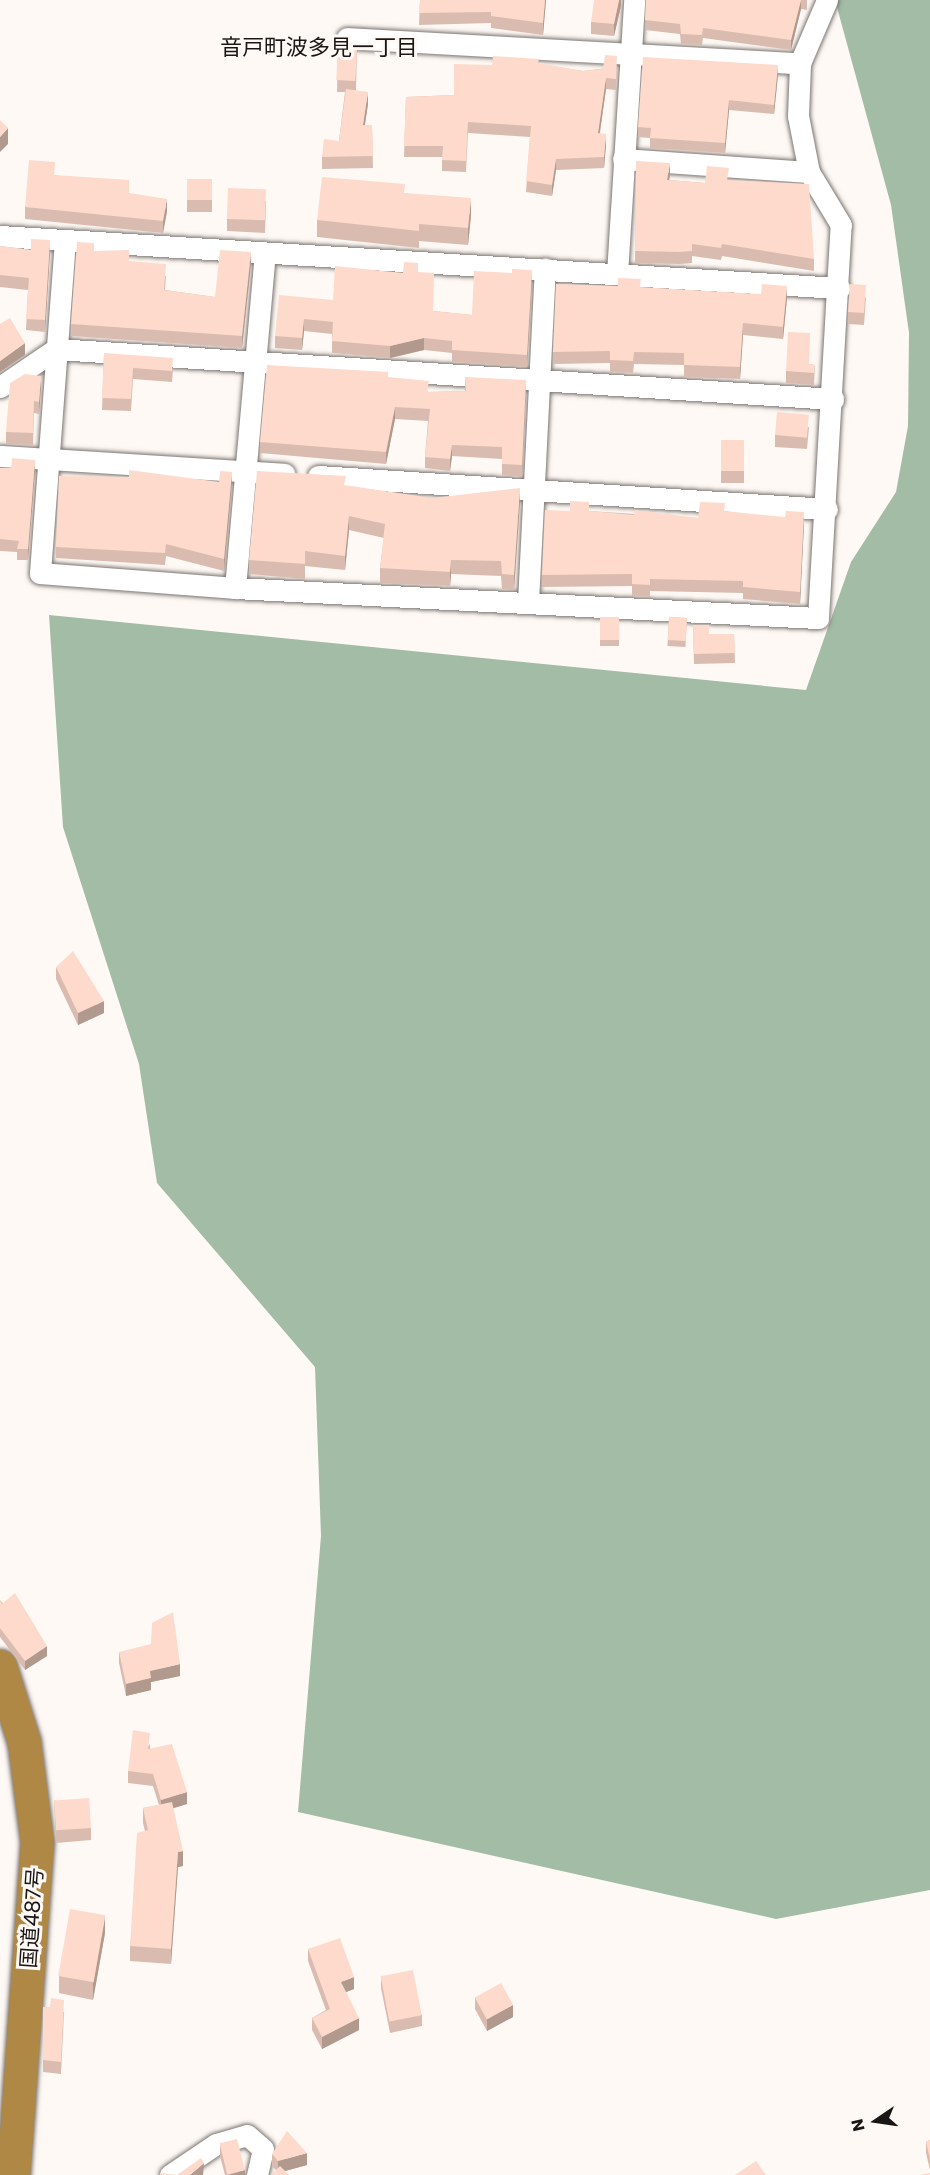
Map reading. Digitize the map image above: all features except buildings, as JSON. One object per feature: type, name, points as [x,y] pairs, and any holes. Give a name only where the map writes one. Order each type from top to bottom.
[{"type":"highway","name":"国道487号","points":[[0,1666],[24,1742],[37,1842],[13,2175]]},
{"type":"street","points":[[618,274],[634,0]]},
{"type":"street","points":[[65,240],[40,573],[235,588],[818,618],[827,509],[841,225],[809,172],[798,116],[800,63],[827,0]]},
{"type":"street","points":[[347,38],[800,63]]},
{"type":"street","points":[[624,159],[809,172]]},
{"type":"street","points":[[0,236],[839,288]]},
{"type":"street","points":[[235,588],[265,254]]},
{"type":"street","points":[[528,602],[543,381],[545,268]]},
{"type":"street","points":[[0,387],[56,349],[833,399]]},
{"type":"street","points":[[0,456],[536,488],[827,509]]},
{"type":"street","points":[[170,2175],[216,2144],[247,2135],[263,2150],[257,2175]]},
{"type":"green space","points":[[835,0],[930,0],[930,1890],[776,1919],[298,1812],[321,1536],[315,1367],[157,1183],[139,1064],[63,827],[49,615],[806,690],[851,562],[896,492],[908,426],[909,333],[891,205]]},
{"type":"district","name":"音戸町波多見一丁目","points":[[319,48]]}]
